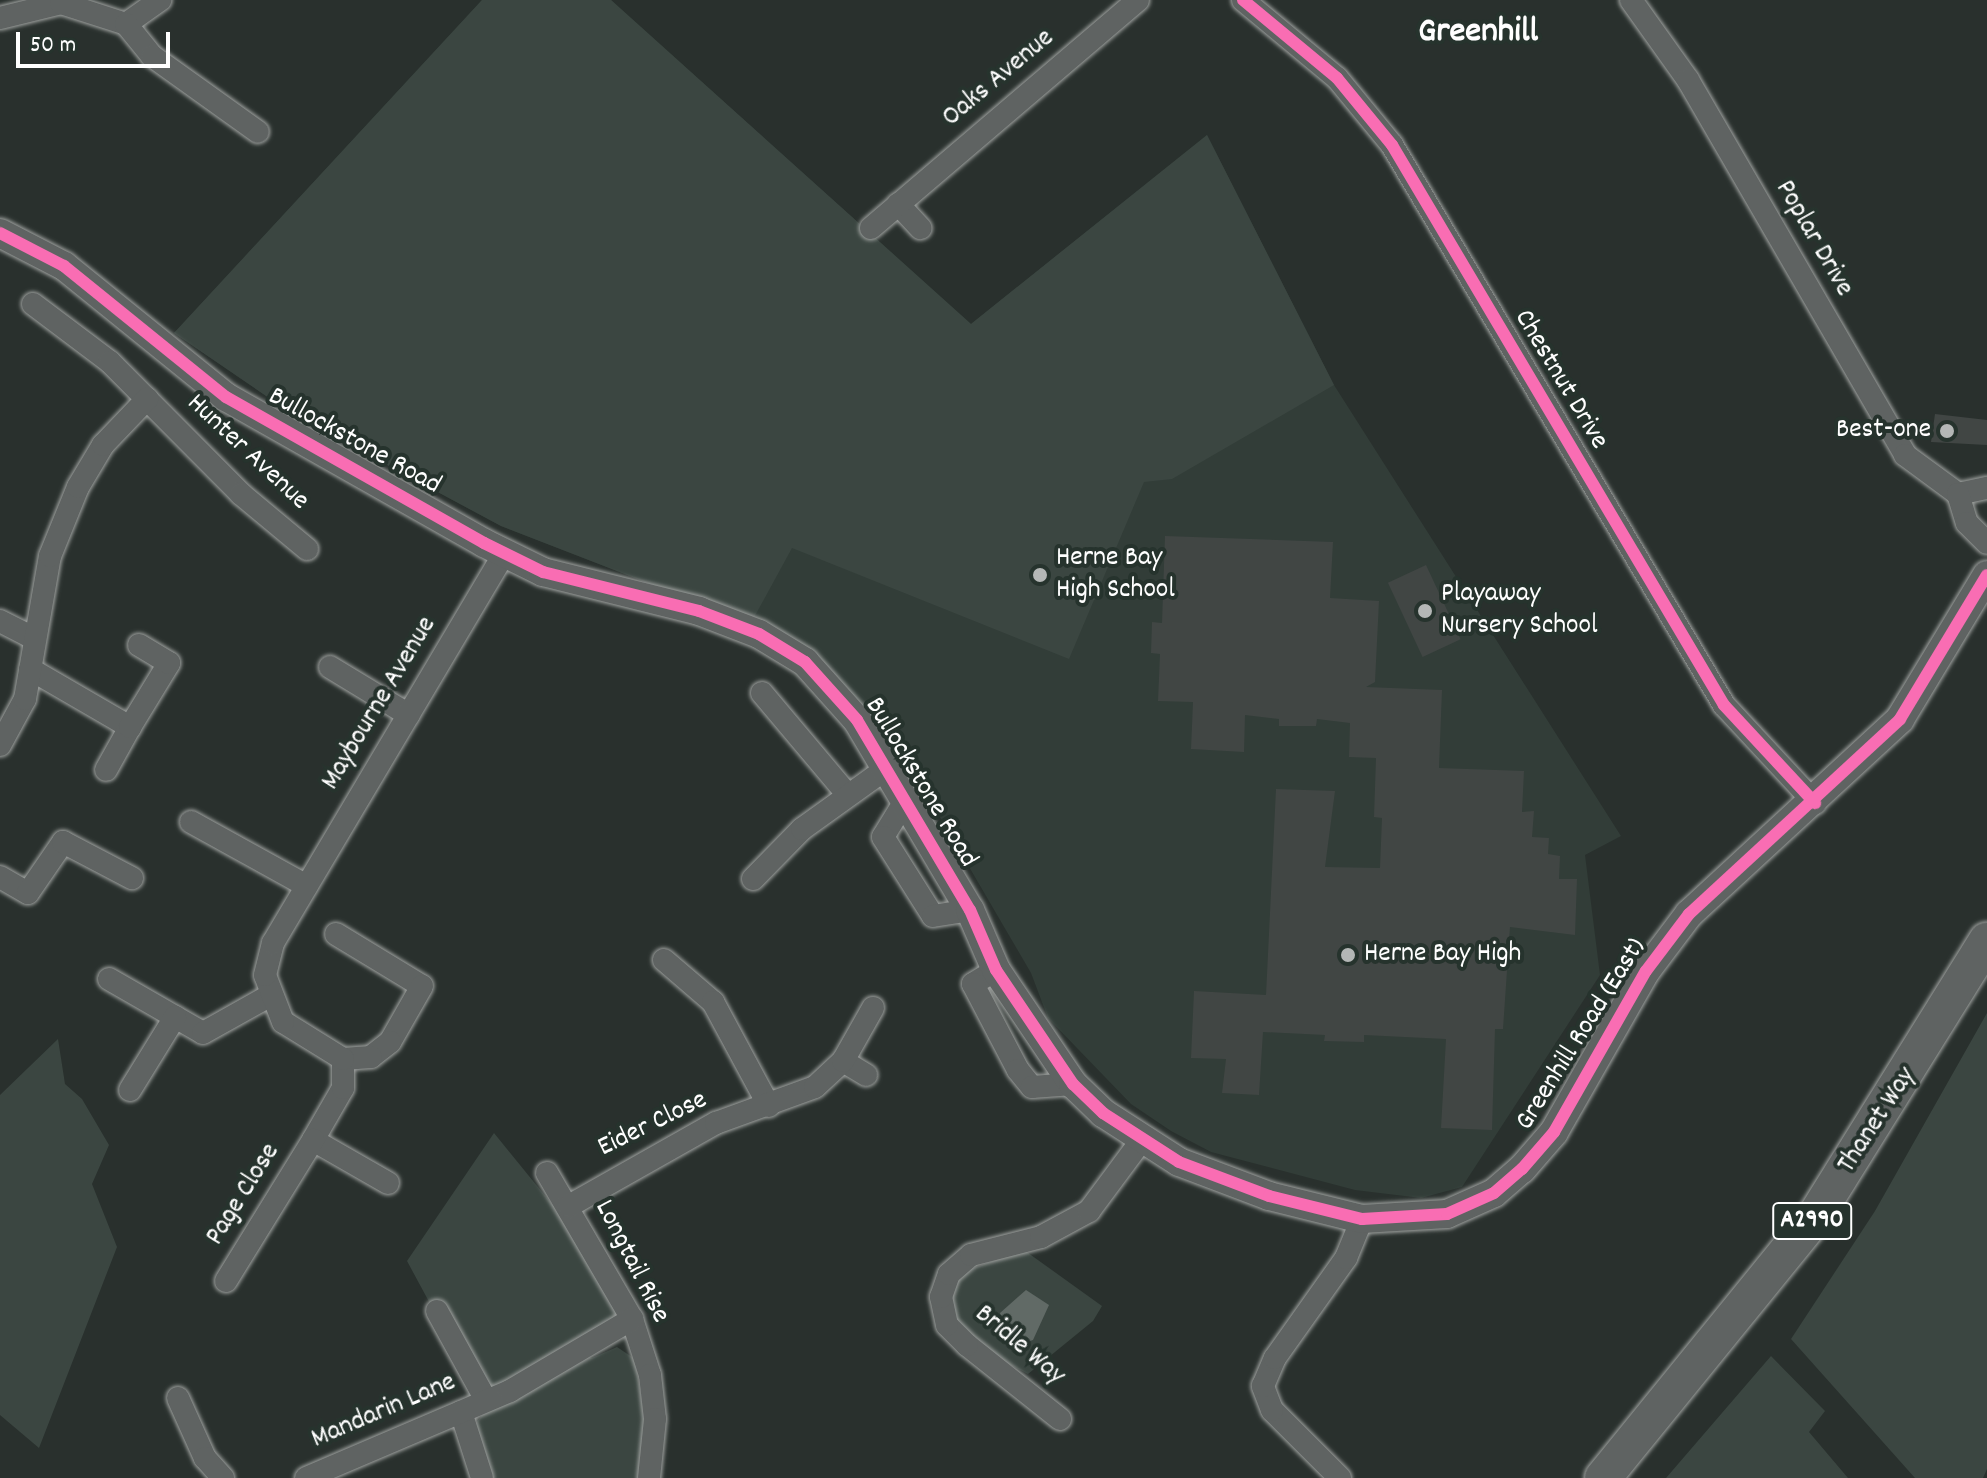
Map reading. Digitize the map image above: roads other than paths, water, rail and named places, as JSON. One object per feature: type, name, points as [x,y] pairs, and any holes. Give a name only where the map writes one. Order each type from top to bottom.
[{"type":"main road","name":"Thanet Way","points":[[1603,1478],[1813,1220],[1987,941]]},
{"type":"street","points":[[126,24],[160,0]]},
{"type":"street","name":"Oaks Avenue","points":[[871,228],[1138,0]]},
{"type":"street","name":"Chestnut Drive","points":[[1243,0],[1337,78],[1392,145],[1724,705],[1815,803]]},
{"type":"street","name":"Poplar Drive","points":[[1631,0],[1688,80],[1905,455],[1958,494],[1967,523],[1987,543]]},
{"type":"street","points":[[0,18],[61,3],[126,24],[152,56],[258,132]]},
{"type":"street","points":[[898,204],[920,228]]},
{"type":"street","name":"Bullockstone Road","points":[[0,233],[64,266],[226,397],[505,553],[543,572],[699,611],[759,634],[805,662],[831,687],[887,768],[970,910],[996,970],[1073,1084],[1141,1141],[1218,1178],[1362,1219],[1447,1214],[1494,1193]]},
{"type":"street","name":"Hunter Avenue","points":[[33,304],[110,362],[241,494],[307,549]]},
{"type":"street","name":"Hunter Avenue","points":[[0,745],[25,699],[31,637],[50,556],[78,487],[103,445],[147,399]]},
{"type":"street","points":[[1958,494],[1987,488]]},
{"type":"street","name":"Maybourne Avenue","points":[[269,996],[265,975],[273,943],[505,553]]},
{"type":"street","name":"Greenhill Road (East)","points":[[1494,1193],[1554,1132],[1646,971],[1689,914],[1734,866],[1815,803],[1900,719],[1987,575]]},
{"type":"street","points":[[0,621],[31,637]]},
{"type":"street","points":[[106,770],[169,663],[139,645]]},
{"type":"street","points":[[330,667],[409,715]]},
{"type":"street","points":[[30,669],[130,727]]},
{"type":"street","points":[[762,693],[847,794]]},
{"type":"street","name":"Bullockstone Road","points":[[753,879],[847,794],[887,768]]},
{"type":"street","points":[[191,822],[307,886]]},
{"type":"street","points":[[0,877],[28,893],[63,842],[132,878]]},
{"type":"street","points":[[109,979],[203,1033],[269,996],[283,1022],[343,1059],[371,1057],[390,1042],[422,986],[336,934]]},
{"type":"street","points":[[664,960],[713,1002],[769,1106]]},
{"type":"street","name":"Eider Close","points":[[569,1206],[658,1152],[716,1123],[815,1087],[843,1061],[873,1008]]},
{"type":"street","points":[[130,1090],[175,1017]]},
{"type":"street","points":[[343,1059],[343,1088],[313,1140],[388,1183]]},
{"type":"street","points":[[843,1061],[866,1075]]},
{"type":"street","name":"Page Close","points":[[226,1281],[313,1140]]},
{"type":"street","name":"Bridle Way","points":[[1060,1419],[967,1345],[947,1325],[941,1297],[949,1274],[971,1255],[1041,1237],[1089,1211],[1141,1141]]},
{"type":"street","name":"Longtail Rise","points":[[547,1173],[569,1206],[632,1319],[650,1375],[655,1419],[649,1478]]},
{"type":"street","points":[[1340,1478],[1272,1410],[1263,1386],[1275,1358],[1346,1258],[1362,1219]]},
{"type":"street","name":"Mandarin Lane","points":[[437,1311],[486,1400]]},
{"type":"street","name":"Mandarin Lane","points":[[306,1478],[486,1400],[632,1319]]},
{"type":"street","points":[[178,1398],[205,1458],[223,1478]]},
{"type":"street","points":[[461,1412],[482,1478]]},
{"type":"place","name":"Best-one","points":[[1947,431]]},
{"type":"place","name":"Herne Bay High School","points":[[1040,575]]},
{"type":"place","name":"Playaway Nursery School","points":[[1425,611]]},
{"type":"place","name":"Herne Bay High","points":[[1348,955]]},
{"type":"district","name":"Greenhill","points":[[1478,34]]}]
